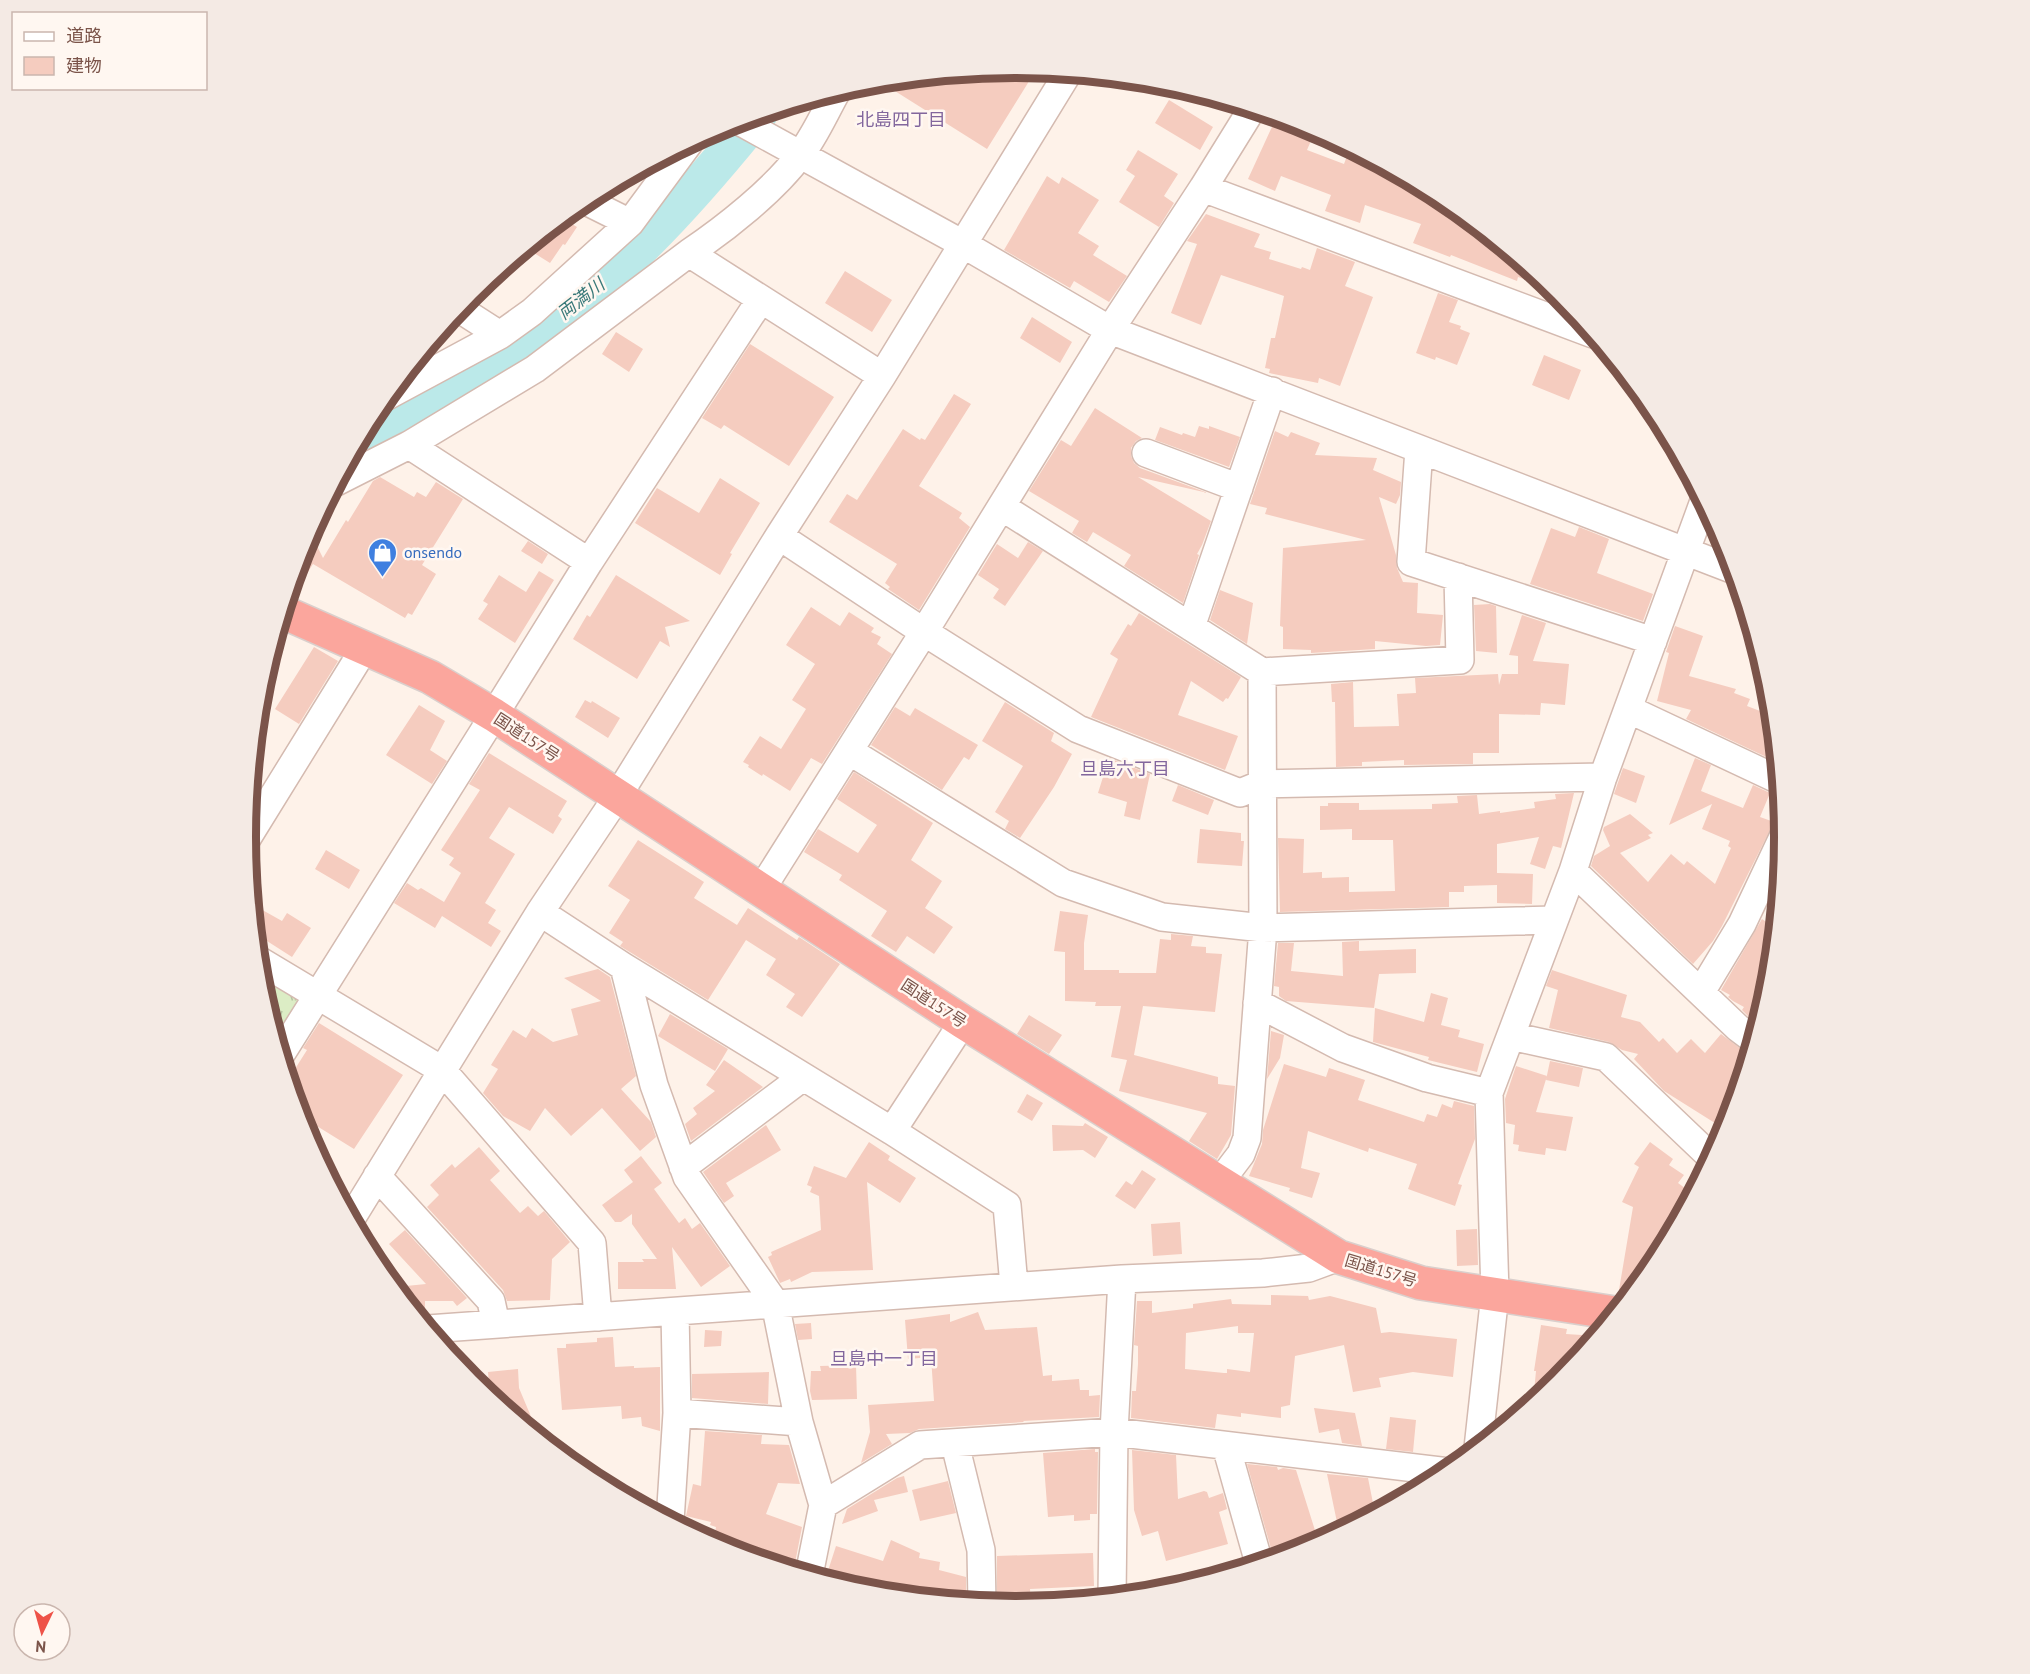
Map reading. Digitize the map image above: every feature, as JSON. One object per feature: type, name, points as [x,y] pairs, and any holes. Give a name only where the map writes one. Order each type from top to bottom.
[{"type":"highway","name":"国道157号","points":[[290,615],[430,677],[494,715],[963,1022],[1339,1257],[1421,1283],[1607,1312]]},
{"type":"street","points":[[356,1212],[540,912],[617,797],[779,536],[882,376],[1064,80]]},
{"type":"street","points":[[348,476],[409,445],[535,369],[723,230],[801,155],[831,101]]},
{"type":"street","points":[[761,890],[1002,507],[1110,330],[1248,115]]},
{"type":"street","points":[[749,127],[963,244],[1110,330],[1723,566]]},
{"type":"street","points":[[404,387],[500,335],[532,312],[630,223],[680,156]]},
{"type":"street","points":[[1203,188],[1578,328]]},
{"type":"street","points":[[594,205],[630,223]]},
{"type":"street","points":[[689,253],[882,376]]},
{"type":"street","points":[[286,1046],[589,562],[761,299]]},
{"type":"street","points":[[465,314],[500,335]]},
{"type":"street","points":[[1191,627],[1272,391]]},
{"type":"street","points":[[409,445],[589,562]]},
{"type":"street","points":[[1419,449],[1411,562],[1653,641]]},
{"type":"street","points":[[1146,453],[1239,488]]},
{"type":"street","points":[[1002,507],[1262,672],[1460,660],[1458,577]]},
{"type":"street","points":[[1479,1437],[1495,1294],[1489,1093],[1573,871],[1603,777],[1700,511]]},
{"type":"street","points":[[779,536],[924,632],[1078,729],[1240,793],[1263,784],[1603,777]]},
{"type":"street","points":[[257,823],[364,649]]},
{"type":"street","points":[[1219,1183],[1241,1154],[1248,1138],[1263,927],[1262,672]]},
{"type":"street","points":[[1628,709],[1771,776]]},
{"type":"street","points":[[849,750],[1063,883],[1162,916],[1263,927],[1554,920]]},
{"type":"street","points":[[1701,992],[1742,924],[1773,858]]},
{"type":"street","points":[[1573,871],[1747,1035]]},
{"type":"street","points":[[540,912],[624,967],[892,1131],[1007,1205],[1014,1286]]},
{"type":"street","points":[[267,965],[442,1070],[592,1243],[598,1317]]},
{"type":"street","points":[[624,967],[654,1085],[687,1177],[775,1303],[800,1422],[823,1504],[810,1567]]},
{"type":"street","points":[[1257,1003],[1343,1048],[1427,1078],[1489,1093]]},
{"type":"street","points":[[892,1131],[963,1022]]},
{"type":"street","points":[[1511,1036],[1606,1057],[1705,1152]]},
{"type":"street","points":[[683,1167],[803,1077]]},
{"type":"street","points":[[377,1176],[491,1301],[496,1324]]},
{"type":"street","points":[[437,1328],[1014,1286],[1263,1273],[1309,1268],[1339,1257]]},
{"type":"street","points":[[1112,1590],[1114,1432],[1122,1279]]},
{"type":"street","points":[[670,1513],[677,1413],[675,1312]]},
{"type":"street","points":[[677,1413],[800,1422]]},
{"type":"street","points":[[823,1504],[920,1445],[1114,1432],[1433,1470]]},
{"type":"street","points":[[955,1444],[981,1550],[982,1595]]},
{"type":"street","points":[[1226,1446],[1257,1557]]},
{"type":"green space","points":[[270,979],[298,996],[301,1003],[282,1033]]},
{"type":"building","points":[[1031,79],[987,149],[891,89],[965,80]]},
{"type":"building","points":[[1169,100],[1213,127],[1200,150],[1155,123]]},
{"type":"building","points":[[1273,124],[1312,139],[1307,150],[1344,164],[1347,154],[1425,199],[1424,201],[1437,206],[1477,235],[1533,282],[1518,277],[1517,281],[1413,243],[1421,224],[1365,205],[1360,223],[1325,211],[1331,195],[1281,176],[1275,191],[1248,179]]},
{"type":"building","points":[[1138,150],[1178,174],[1164,196],[1174,203],[1159,227],[1119,202],[1135,176],[1126,170]]},
{"type":"building","points":[[1047,176],[1059,184],[1062,177],[1099,200],[1078,233],[1099,246],[1093,255],[1127,276],[1109,302],[1074,281],[1070,288],[1004,250]]},
{"type":"building","points":[[1206,214],[1260,234],[1254,247],[1271,252],[1269,259],[1310,270],[1317,248],[1355,262],[1345,286],[1373,297],[1340,386],[1319,378],[1318,383],[1269,373],[1270,369],[1265,368],[1271,338],[1275,338],[1284,296],[1221,275],[1201,325],[1171,313],[1197,244],[1187,241]]},
{"type":"building","points":[[570,223],[577,227],[565,245],[563,244],[550,263],[532,252]]},
{"type":"building","points":[[845,271],[892,300],[872,332],[825,303]]},
{"type":"building","points":[[1438,293],[1458,300],[1449,322],[1461,326],[1460,329],[1470,333],[1457,365],[1416,353]]},
{"type":"building","points":[[1032,317],[1072,342],[1060,363],[1020,338]]},
{"type":"building","points":[[616,332],[643,349],[629,372],[602,354]]},
{"type":"building","points":[[750,344],[834,397],[789,466],[724,425],[721,429],[702,418]]},
{"type":"building","points":[[1544,355],[1581,370],[1569,400],[1532,385]]},
{"type":"building","points":[[954,394],[971,404],[919,486],[962,513],[959,518],[970,527],[919,610],[888,589],[890,587],[885,583],[897,564],[829,522],[847,494],[857,500],[903,429],[920,440],[921,438],[925,440]]},
{"type":"building","points":[[1095,408],[1142,438],[1136,441],[1131,448],[1134,463],[1140,468],[1208,493],[1138,477],[1211,521],[1197,554],[1199,555],[1183,603],[1124,566],[1131,555],[1093,532],[1087,542],[1072,533],[1079,521],[1029,491],[1061,440],[1071,446]]},
{"type":"building","points":[[1199,426],[1209,429],[1209,426],[1240,437],[1229,467],[1155,440],[1160,427],[1195,437]]},
{"type":"building","points":[[1275,431],[1288,437],[1291,432],[1320,443],[1315,455],[1377,458],[1373,470],[1401,482],[1400,495],[1396,504],[1379,497],[1396,555],[1397,568],[1403,582],[1418,583],[1417,613],[1443,615],[1440,645],[1426,646],[1375,641],[1375,649],[1311,653],[1311,650],[1283,649],[1283,627],[1280,626],[1283,548],[1366,540],[1265,514],[1267,508],[1250,504]]},
{"type":"building","points":[[380,477],[414,497],[417,492],[426,497],[436,482],[463,499],[422,565],[436,574],[412,615],[408,613],[405,618],[313,564],[298,587],[316,543],[323,558],[373,481]]},
{"type":"building","points":[[720,478],[760,503],[730,553],[732,554],[720,575],[635,523],[657,488],[699,513]]},
{"type":"building","points":[[1579,527],[1609,539],[1597,573],[1653,594],[1643,621],[1530,584],[1551,528],[1575,537]]},
{"type":"building","points":[[528,541],[548,554],[542,564],[521,551]]},
{"type":"building","points":[[1028,542],[1043,551],[1005,606],[993,598],[999,589],[978,575],[997,544],[1018,558]]},
{"type":"building","points":[[539,571],[554,580],[515,643],[478,619],[488,604],[483,601],[499,575],[526,592]]},
{"type":"building","points":[[616,575],[690,621],[665,627],[670,647],[660,641],[637,679],[573,639],[587,615],[590,617]]},
{"type":"building","points":[[1220,590],[1253,603],[1247,644],[1210,620]]},
{"type":"building","points":[[1474,605],[1496,606],[1497,653],[1476,651]]},
{"type":"building","points":[[811,607],[840,626],[849,612],[874,628],[871,632],[881,637],[877,644],[892,654],[822,764],[811,758],[790,791],[763,774],[762,776],[743,762],[760,736],[781,749],[806,709],[792,700],[815,664],[786,645]]},
{"type":"building","points":[[1139,613],[1241,677],[1228,699],[1226,698],[1223,702],[1191,681],[1178,715],[1238,736],[1225,770],[1091,717],[1118,659],[1110,654],[1128,624],[1131,626]]},
{"type":"building","points":[[1522,615],[1546,623],[1533,661],[1569,664],[1565,705],[1541,703],[1540,715],[1499,714],[1499,753],[1473,753],[1473,764],[1404,765],[1404,760],[1362,762],[1362,766],[1336,767],[1335,702],[1332,702],[1331,684],[1353,682],[1354,727],[1399,726],[1397,694],[1416,693],[1415,678],[1498,674],[1499,685],[1502,674],[1518,674],[1518,656],[1509,655]]},
{"type":"building","points":[[1675,626],[1703,636],[1689,676],[1736,689],[1734,693],[1750,699],[1747,706],[1763,712],[1770,759],[1686,719],[1691,710],[1657,701],[1669,653],[1666,652]]},
{"type":"building","points":[[314,647],[338,661],[299,724],[275,709]]},
{"type":"building","points":[[585,700],[591,703],[592,701],[620,718],[608,738],[575,717]]},
{"type":"building","points":[[1005,702],[1054,733],[1051,741],[1072,754],[1054,787],[1020,838],[1005,829],[1009,821],[995,812],[1023,766],[982,741]]},
{"type":"building","points":[[419,705],[445,721],[430,750],[447,761],[432,784],[386,755]]},
{"type":"building","points":[[895,707],[910,716],[915,708],[978,745],[969,760],[964,757],[942,790],[871,745]]},
{"type":"building","points":[[489,753],[567,801],[558,816],[562,819],[553,834],[509,807],[489,838],[515,854],[485,903],[496,910],[488,923],[501,931],[491,947],[442,916],[435,928],[394,903],[407,883],[418,890],[421,888],[444,902],[461,873],[449,865],[454,858],[441,850],[480,790],[469,784]]},
{"type":"building","points":[[1109,758],[1150,774],[1140,820],[1124,816],[1127,802],[1098,793]]},
{"type":"building","points":[[1695,758],[1711,765],[1701,791],[1743,808],[1753,785],[1770,793],[1760,817],[1773,823],[1722,926],[1713,941],[1693,964],[1591,866],[1594,856],[1610,846],[1603,830],[1604,827],[1630,814],[1653,833],[1648,835],[1651,838],[1620,853],[1648,882],[1671,854],[1684,865],[1687,861],[1715,884],[1731,848],[1728,846],[1730,841],[1702,829],[1712,804],[1669,825]]},
{"type":"building","points":[[1623,768],[1645,776],[1636,803],[1614,794]]},
{"type":"building","points":[[854,772],[933,823],[911,860],[942,881],[925,908],[953,927],[934,954],[907,936],[896,952],[871,936],[887,911],[839,880],[842,875],[804,852],[818,829],[858,853],[877,825],[837,799]]},
{"type":"building","points":[[1178,785],[1214,800],[1208,815],[1172,801]]},
{"type":"building","points":[[1574,793],[1561,848],[1553,846],[1545,869],[1530,864],[1539,837],[1497,844],[1497,873],[1533,874],[1532,904],[1497,903],[1497,885],[1464,886],[1464,892],[1449,892],[1449,907],[1280,912],[1278,838],[1304,839],[1303,873],[1322,872],[1322,878],[1349,877],[1349,892],[1395,891],[1393,840],[1352,840],[1352,829],[1320,830],[1320,806],[1328,806],[1328,803],[1359,803],[1359,810],[1432,809],[1432,804],[1458,803],[1457,796],[1477,795],[1479,814],[1500,811],[1500,813],[1535,808],[1534,802],[1556,799],[1555,794]]},
{"type":"building","points":[[1200,829],[1241,833],[1241,841],[1244,841],[1242,866],[1197,863]]},
{"type":"building","points":[[638,840],[704,882],[694,898],[737,925],[748,908],[797,940],[799,937],[840,964],[802,1017],[786,1007],[795,994],[766,975],[776,959],[746,940],[708,1000],[620,946],[623,942],[609,933],[630,900],[608,886]]},
{"type":"building","points":[[326,850],[360,870],[349,889],[315,869]]},
{"type":"building","points":[[260,908],[282,921],[287,913],[311,928],[292,957],[267,941],[264,945]]},
{"type":"building","points":[[1060,911],[1088,915],[1084,943],[1084,970],[1156,973],[1160,939],[1171,940],[1171,934],[1193,936],[1191,946],[1206,947],[1206,953],[1222,954],[1215,1012],[1143,1006],[1134,1055],[1218,1077],[1218,1084],[1235,1086],[1231,1135],[1217,1159],[1189,1141],[1207,1113],[1119,1091],[1127,1060],[1111,1057],[1121,1006],[1095,1006],[1096,1002],[1065,1001],[1065,952],[1054,951]]},
{"type":"building","points":[[1762,919],[1769,924],[1768,936],[1751,1018],[1742,1010],[1744,1007],[1721,990]]},
{"type":"building","points":[[1359,941],[1359,951],[1416,949],[1416,973],[1379,974],[1374,1008],[1286,1001],[1279,996],[1279,987],[1274,986],[1278,943],[1294,943],[1291,971],[1343,976],[1342,942]]},
{"type":"building","points":[[598,969],[610,977],[636,1076],[621,1089],[651,1122],[656,1137],[640,1151],[602,1108],[571,1136],[545,1108],[530,1131],[503,1116],[483,1093],[498,1069],[491,1065],[513,1030],[526,1038],[532,1028],[553,1042],[578,1035],[571,1009],[601,1001],[564,978]]},
{"type":"building","points":[[1552,970],[1627,995],[1621,1017],[1640,1022],[1659,1042],[1663,1038],[1677,1053],[1691,1039],[1705,1053],[1721,1034],[1743,1050],[1717,1124],[1664,1091],[1634,1059],[1638,1054],[1622,1050],[1609,1042],[1549,1028],[1558,990],[1546,986]]},
{"type":"building","points":[[1431,993],[1448,998],[1441,1025],[1460,1030],[1458,1037],[1484,1044],[1477,1072],[1428,1060],[1429,1057],[1373,1042],[1375,1008],[1424,1022]]},
{"type":"building","points":[[670,1014],[728,1049],[715,1071],[658,1036]]},
{"type":"building","points":[[1029,1015],[1062,1035],[1049,1054],[1017,1034]]},
{"type":"building","points":[[319,1023],[403,1075],[354,1149],[313,1123],[293,1072],[307,1050],[303,1048]]},
{"type":"building","points":[[1271,1031],[1284,1035],[1280,1058],[1267,1079]]},
{"type":"building","points":[[724,1060],[763,1087],[691,1141],[685,1124],[697,1114],[693,1108],[715,1091],[706,1085]]},
{"type":"building","points":[[1550,1061],[1583,1068],[1579,1087],[1546,1080]]},
{"type":"building","points":[[1284,1064],[1326,1077],[1329,1068],[1365,1080],[1358,1100],[1424,1122],[1427,1114],[1437,1117],[1442,1104],[1452,1108],[1454,1101],[1474,1106],[1475,1139],[1458,1184],[1462,1185],[1455,1206],[1408,1189],[1417,1164],[1369,1148],[1368,1152],[1308,1131],[1301,1168],[1320,1173],[1312,1198],[1289,1191],[1290,1188],[1249,1176],[1262,1144],[1263,1130]]},
{"type":"building","points":[[1516,1066],[1547,1076],[1536,1112],[1573,1117],[1566,1151],[1546,1148],[1545,1155],[1518,1151],[1519,1145],[1513,1144],[1515,1125],[1506,1123],[1505,1099]]},
{"type":"building","points":[[1027,1094],[1043,1103],[1032,1121],[1017,1112]]},
{"type":"building","points":[[1085,1123],[1108,1137],[1095,1158],[1083,1150],[1053,1151],[1052,1125],[1083,1126]]},
{"type":"building","points":[[766,1125],[781,1150],[726,1183],[734,1196],[724,1203],[703,1172]]},
{"type":"building","points":[[869,1142],[890,1156],[888,1160],[916,1178],[900,1203],[867,1182],[873,1270],[812,1272],[791,1282],[790,1279],[780,1283],[768,1257],[772,1255],[771,1252],[821,1230],[819,1196],[810,1192],[812,1187],[807,1185],[814,1166],[846,1178]]},
{"type":"building","points":[[1650,1142],[1673,1159],[1669,1165],[1684,1175],[1678,1183],[1687,1189],[1646,1259],[1623,1291],[1619,1290],[1633,1207],[1622,1202],[1639,1167],[1634,1164]]},
{"type":"building","points":[[479,1147],[500,1171],[490,1180],[520,1213],[528,1206],[538,1216],[544,1211],[570,1242],[552,1259],[550,1300],[507,1301],[503,1290],[427,1207],[439,1195],[430,1185],[452,1164],[455,1168]]},
{"type":"building","points":[[641,1156],[662,1183],[654,1189],[679,1223],[685,1218],[692,1229],[700,1223],[730,1266],[701,1287],[672,1247],[676,1289],[618,1289],[618,1262],[644,1262],[642,1259],[657,1259],[632,1224],[632,1214],[621,1222],[615,1222],[602,1205],[633,1182],[624,1170]]},
{"type":"building","points":[[1142,1170],[1156,1179],[1135,1209],[1115,1196],[1126,1181],[1132,1185]]},
{"type":"building","points":[[1180,1222],[1182,1254],[1153,1256],[1151,1224]]},
{"type":"building","points":[[1477,1229],[1478,1265],[1457,1266],[1456,1230]]},
{"type":"building","points":[[405,1230],[467,1298],[457,1306],[453,1301],[425,1301],[425,1309],[421,1309],[406,1289],[406,1286],[426,1284],[389,1244]]},
{"type":"building","points":[[1271,1295],[1308,1296],[1309,1300],[1330,1296],[1376,1308],[1381,1333],[1457,1339],[1453,1377],[1413,1372],[1379,1378],[1381,1387],[1353,1392],[1344,1345],[1295,1356],[1290,1405],[1281,1407],[1281,1418],[1241,1413],[1241,1417],[1217,1414],[1215,1428],[1131,1418],[1132,1391],[1136,1391],[1138,1364],[1138,1346],[1134,1345],[1137,1301],[1152,1301],[1152,1313],[1193,1308],[1193,1304],[1231,1299],[1232,1304],[1271,1305]],"holes":[[[1238,1326],[1238,1333],[1254,1333],[1250,1372],[1227,1369],[1227,1373],[1224,1373],[1185,1369],[1186,1333]]]},
{"type":"building","points":[[978,1312],[985,1330],[1037,1327],[1043,1376],[1052,1375],[1052,1381],[1079,1379],[1080,1390],[1089,1390],[1089,1396],[1100,1395],[1099,1417],[919,1429],[910,1433],[886,1434],[892,1444],[861,1463],[870,1432],[868,1405],[934,1401],[931,1357],[908,1359],[905,1320],[950,1314],[950,1322]]},
{"type":"building","points":[[811,1323],[812,1339],[798,1340],[795,1324]]},
{"type":"building","points":[[1541,1325],[1567,1329],[1566,1334],[1587,1335],[1534,1390],[1536,1371],[1534,1371]]},
{"type":"building","points":[[705,1330],[722,1331],[721,1346],[704,1347]]},
{"type":"building","points":[[613,1337],[615,1367],[660,1367],[660,1431],[642,1426],[641,1417],[622,1419],[621,1406],[562,1410],[557,1348],[566,1348],[566,1344],[597,1342],[597,1338]]},
{"type":"building","points":[[856,1365],[857,1399],[812,1400],[811,1371],[821,1371],[820,1366]]},
{"type":"building","points":[[518,1369],[519,1388],[534,1423],[489,1384],[488,1372]]},
{"type":"building","points":[[769,1372],[768,1404],[692,1398],[692,1374]]},
{"type":"building","points":[[1314,1408],[1355,1413],[1362,1446],[1342,1443],[1339,1429],[1319,1433]]},
{"type":"building","points":[[1390,1417],[1416,1420],[1413,1452],[1386,1449]]},
{"type":"building","points":[[705,1431],[762,1435],[761,1444],[789,1445],[800,1484],[778,1483],[766,1514],[802,1527],[795,1563],[725,1538],[715,1534],[716,1527],[710,1525],[711,1522],[686,1516],[693,1484],[701,1486]]},
{"type":"building","points":[[1095,1449],[1095,1452],[1098,1452],[1097,1514],[1090,1514],[1090,1520],[1074,1521],[1074,1515],[1048,1517],[1043,1453]]},
{"type":"building","points":[[1132,1450],[1176,1455],[1178,1499],[1204,1491],[1207,1492],[1209,1498],[1223,1493],[1227,1509],[1219,1512],[1228,1544],[1166,1561],[1158,1531],[1142,1536],[1134,1510]]},
{"type":"building","points":[[1247,1464],[1277,1467],[1278,1470],[1283,1468],[1296,1470],[1316,1533],[1272,1551]]},
{"type":"building","points":[[1327,1474],[1368,1478],[1373,1505],[1337,1524]]},
{"type":"building","points":[[904,1476],[908,1492],[874,1500],[878,1511],[842,1524],[847,1509]]},
{"type":"building","points":[[948,1481],[956,1513],[920,1521],[912,1490]]},
{"type":"building","points":[[891,1540],[920,1553],[919,1558],[940,1562],[939,1570],[966,1577],[966,1594],[916,1590],[828,1572],[836,1546],[883,1561]]},
{"type":"building","points":[[1093,1553],[1094,1586],[1030,1589],[1030,1595],[997,1595],[997,1556]]},
{"type":"waterway","name":"両満川","points":[[378,425],[503,356],[576,305],[609,277],[672,216],[748,127]]},
{"type":"place","name":"onsendo","points":[[383,578]]},
{"type":"district","name":"北島四丁目","points":[[901,120]]},
{"type":"district","name":"旦島六丁目","points":[[1125,769]]},
{"type":"district","name":"旦島中一丁目","points":[[884,1359]]}]
